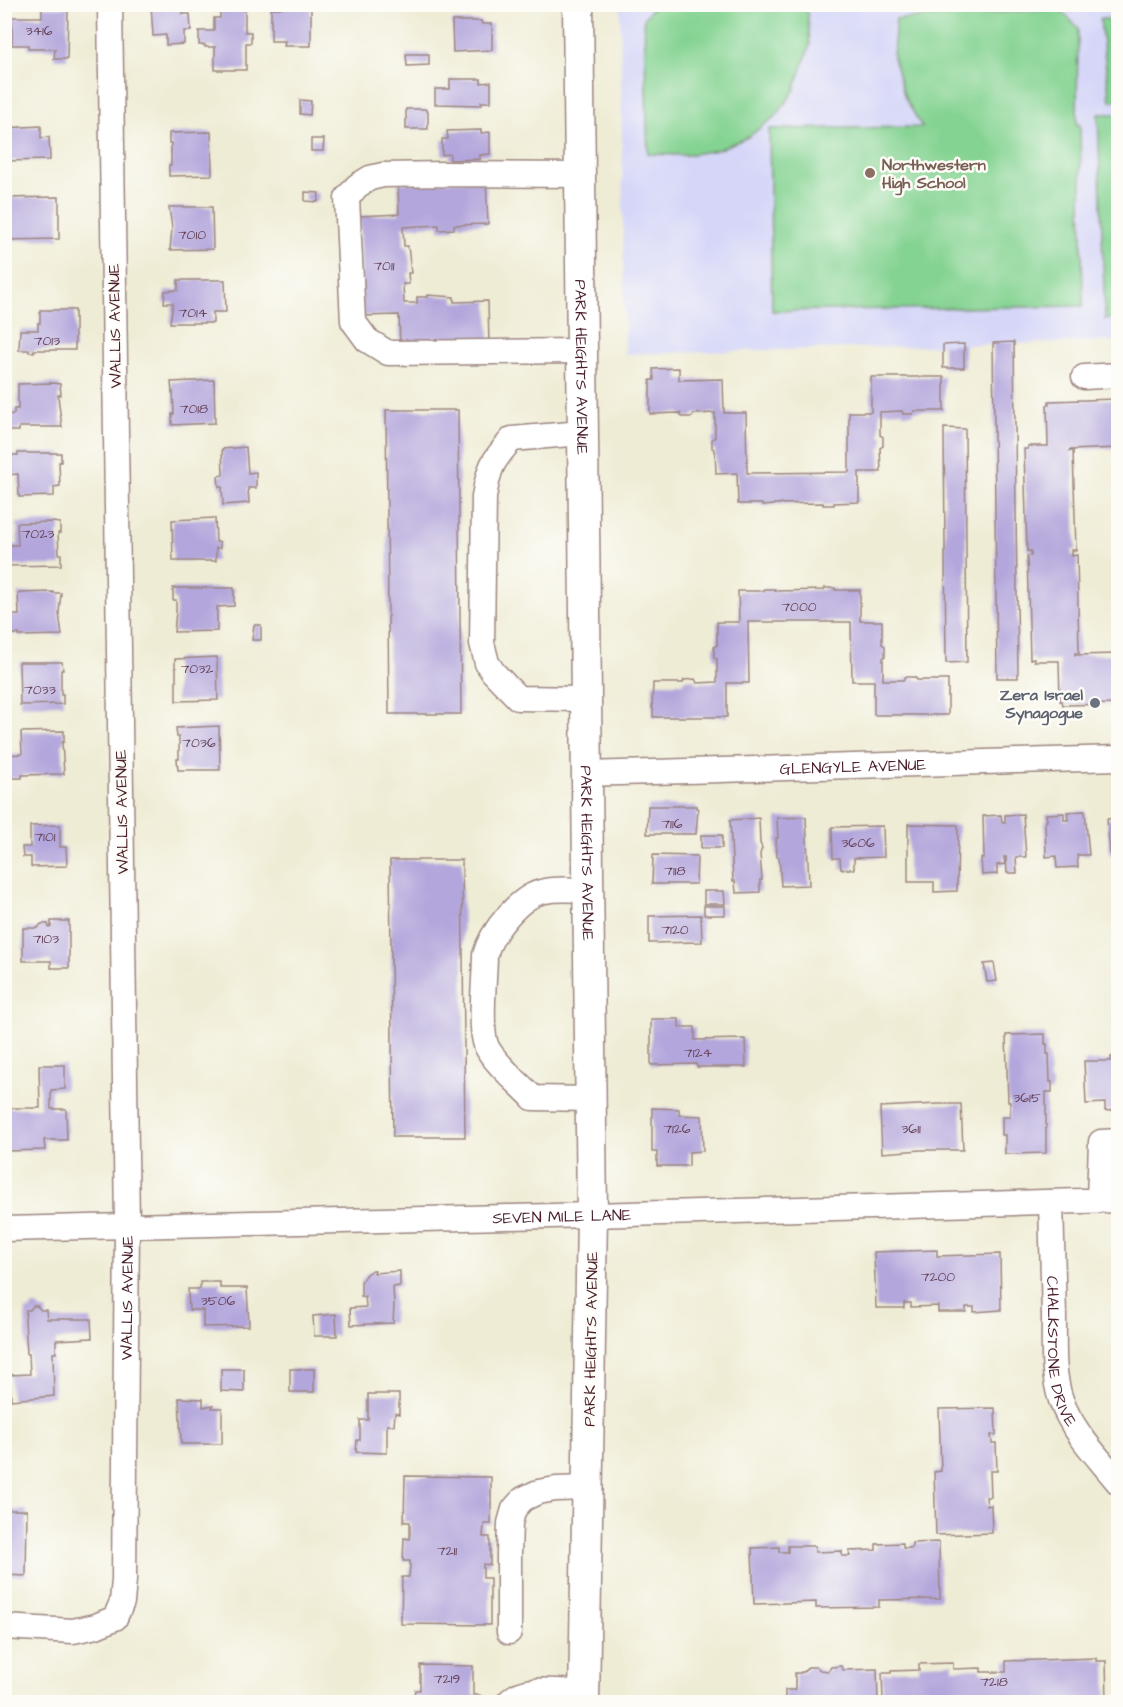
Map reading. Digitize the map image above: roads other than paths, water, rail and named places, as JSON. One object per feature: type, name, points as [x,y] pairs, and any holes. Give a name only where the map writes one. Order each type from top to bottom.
[{"type":"main road","name":"PARK HEIGHTS AVENUE","points":[[578,4],[592,1215],[584,1698]]},
{"type":"street","name":"WALLIS AVENUE","points":[[4,1627],[73,1631],[96,1626],[115,1618],[122,1602],[124,1580],[127,1226],[110,4]]},
{"type":"street","points":[[580,175],[383,176],[370,178],[357,186],[347,198],[352,321],[367,340],[388,353],[582,351]]},
{"type":"street","points":[[1084,377],[1119,375]]},
{"type":"street","points":[[582,433],[512,439],[495,458],[488,475],[484,497],[482,643],[487,663],[518,698],[585,699]]},
{"type":"street","name":"GLENGYLE AVENUE","points":[[586,774],[1119,758]]},
{"type":"street","points":[[588,890],[545,891],[528,896],[510,914],[488,944],[485,955],[483,1031],[487,1046],[494,1058],[533,1098],[591,1099]]},
{"type":"street","points":[[1109,1200],[1101,1142],[1119,1142]]},
{"type":"street","name":"SEVEN MILE LANE","points":[[4,1229],[1109,1200]]},
{"type":"street","name":"CHALKSTONE DRIVE","points":[[1051,1202],[1054,1344],[1061,1400],[1084,1441],[1119,1482]]},
{"type":"street","points":[[509,1632],[510,1523],[514,1509],[523,1499],[538,1492],[588,1488]]},
{"type":"street","points":[[508,1702],[523,1692],[541,1691],[584,1698]]},
{"type":"place","name":"Northwestern High School","points":[[870,173]]},
{"type":"place","name":"Zera Israel Synagogue","points":[[1095,703]]}]
